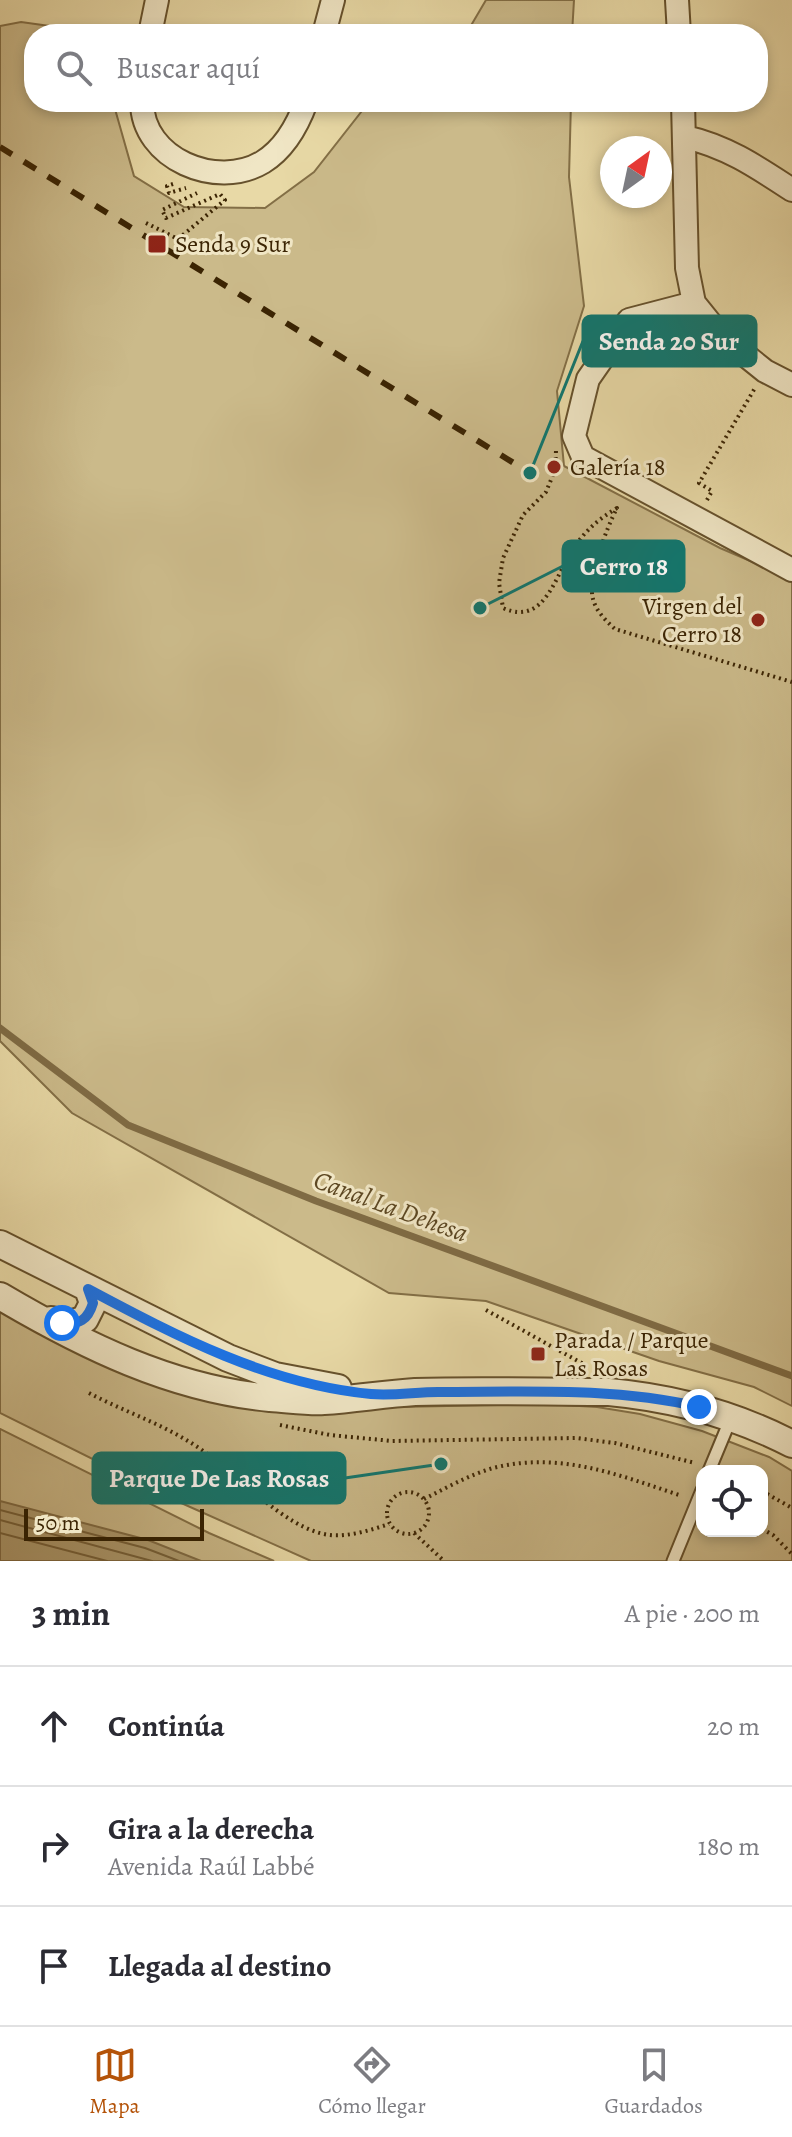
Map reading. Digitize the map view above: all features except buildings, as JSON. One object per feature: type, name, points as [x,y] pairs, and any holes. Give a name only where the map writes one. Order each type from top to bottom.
[{"type":"street","points":[[152,24],[157,0]]},
{"type":"street","points":[[327,24],[333,0]]},
{"type":"street","points":[[677,0],[678,24]]},
{"type":"street","points":[[142,112],[142,118],[160,146],[192,169],[230,174],[263,162],[288,138],[301,112]]},
{"type":"street","points":[[684,112],[687,268],[694,303],[719,334],[765,371],[792,385]]},
{"type":"street","points":[[685,137],[711,143],[743,157],[792,190]]},
{"type":"street","points":[[694,303],[629,320],[588,379],[574,436],[583,457],[792,570]]},
{"type":"street","points":[[0,1244],[184,1338],[275,1376],[374,1394]]},
{"type":"street","points":[[33,1316],[77,1323],[90,1312],[93,1303],[88,1289]]},
{"type":"street","points":[[0,1296],[33,1316],[134,1364],[167,1377],[220,1390],[267,1398],[323,1401],[374,1394],[609,1392],[665,1399],[731,1417],[792,1444]]},
{"type":"lane","points":[[711,1465],[731,1417]]},
{"type":"lane","points":[[673,1561],[696,1505]]},
{"type":"path","points":[[146,223],[178,239],[225,200],[220,194],[166,218],[162,210],[203,190]]},
{"type":"path","points":[[696,519],[712,491],[699,483],[765,371]]},
{"type":"path","points":[[546,492],[523,515],[503,558],[499,583],[503,608],[517,614],[536,609],[574,547],[594,522],[617,508],[605,532],[592,597],[603,618],[615,629],[792,682]]},
{"type":"path","points":[[486,1310],[596,1372]]},
{"type":"path","points":[[89,1393],[189,1441],[275,1508],[312,1530],[345,1535],[389,1524]]},
{"type":"path","points":[[424,1499],[492,1469],[532,1461],[568,1462],[696,1494]]},
{"type":"path","points":[[411,1491],[424,1499],[429,1508],[429,1519],[423,1528],[414,1533],[400,1533],[389,1524],[387,1508],[395,1495],[411,1491]]},
{"type":"path","points":[[768,1494],[792,1508]]},
{"type":"path","points":[[768,1532],[792,1554]]},
{"type":"path","points":[[414,1533],[444,1561]]},
{"type":"shaded area","points":[[486,0],[574,0],[573,24],[472,24]]},
{"type":"shaded area","points":[[21,22],[35,24],[24,24],[24,112],[116,112],[134,176],[184,207],[265,208],[314,172],[361,112],[571,112],[569,177],[584,306],[557,391],[564,466],[720,548],[792,579],[792,1406],[754,1387],[659,1361],[486,1301],[389,1293],[72,1113],[0,1041],[0,26]]},
{"type":"shaded area","points":[[0,1295],[110,1363],[298,1409],[545,1404],[597,1407],[640,1414],[702,1431],[769,1457],[792,1471],[792,1561],[311,1561],[179,1502],[0,1413]]},
{"type":"shaded area","points":[[0,1429],[209,1533],[274,1561],[0,1561]]},
{"type":"water","points":[[0,1501],[148,1540],[201,1561],[0,1561]]},
{"type":"waterway","name":"Canal La Dehesa","points":[[0,1028],[128,1125],[316,1201],[792,1376]]},
{"type":"railway","points":[[0,147],[530,473]]},
{"type":"place","name":"Senda 9 Sur","points":[[157,244]]},
{"type":"place","name":"Galería 18","points":[[554,467]]},
{"type":"place","name":"Senda 20 Sur","points":[[530,473]]},
{"type":"place","name":"Cerro 18","points":[[480,608]]},
{"type":"place","name":"Virgen del Cerro 18","points":[[758,620]]},
{"type":"place","name":"Parada / Parque Las Rosas","points":[[538,1354]]},
{"type":"place","name":"Parque De Las Rosas","points":[[441,1464]]},
{"type":"route","points":[[62,1323],[77,1323],[85,1319],[93,1303],[88,1289],[228,1358],[275,1376],[324,1386],[374,1394],[609,1392],[699,1407]]}]
